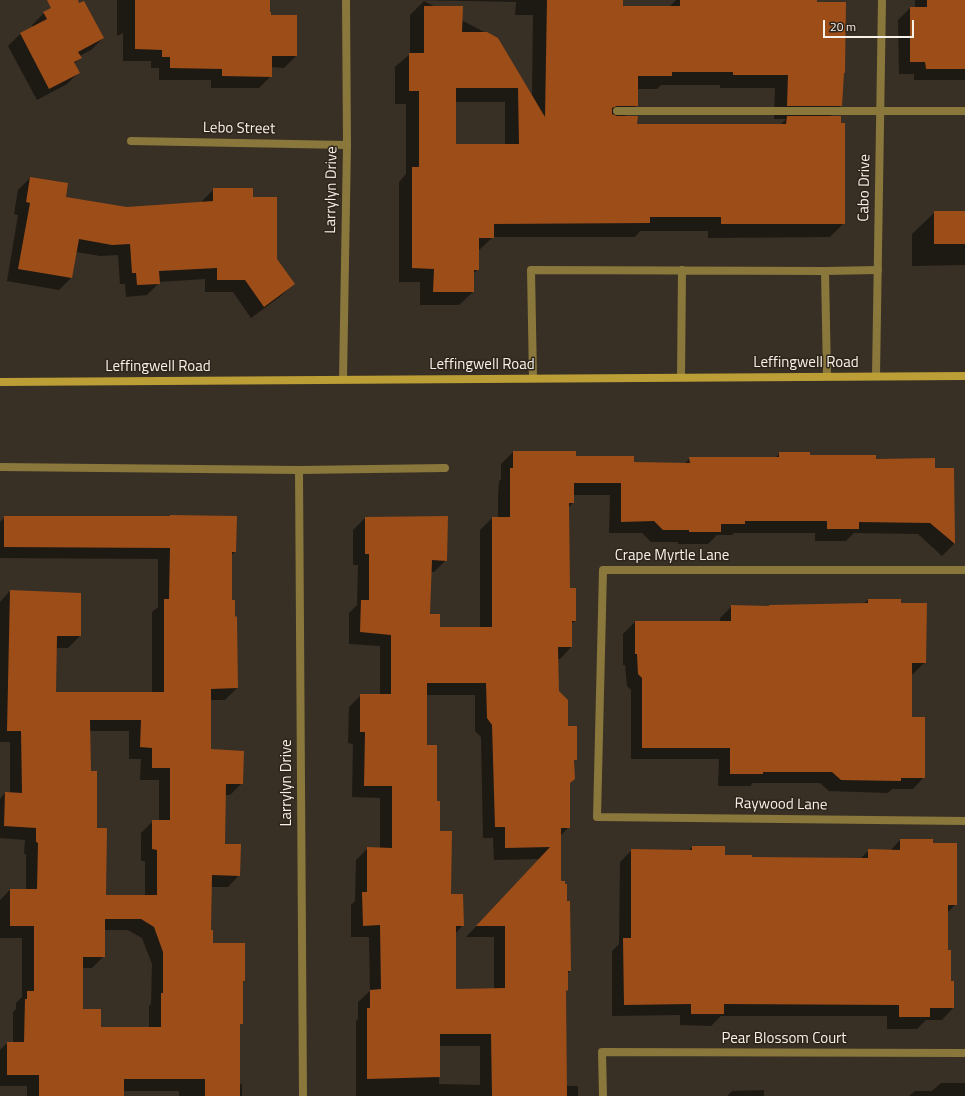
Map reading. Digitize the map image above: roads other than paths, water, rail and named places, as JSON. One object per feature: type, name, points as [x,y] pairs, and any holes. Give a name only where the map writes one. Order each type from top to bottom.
[{"type":"main road","name":"Leffingwell Road","points":[[0,382],[965,376]]},
{"type":"street","name":"Larrylyn Drive","points":[[343,379],[347,145],[346,0]]},
{"type":"street","name":"Cabo Drive","points":[[876,376],[882,0]]},
{"type":"street","points":[[617,111],[965,112]]},
{"type":"street","name":"Lebo Street","points":[[131,140],[347,145]]},
{"type":"street","points":[[533,378],[531,270],[878,270]]},
{"type":"street","points":[[682,270],[682,377]]},
{"type":"street","points":[[825,271],[827,376]]},
{"type":"street","points":[[0,467],[299,470],[445,468]]},
{"type":"street","name":"Larrylyn Drive","points":[[299,470],[303,1096]]},
{"type":"street","name":"Crape Myrtle Lane","points":[[597,817],[603,570],[965,570]]},
{"type":"street","name":"Raywood Lane","points":[[597,817],[965,821]]},
{"type":"street","name":"Pear Blossom Court","points":[[603,1096],[602,1052],[965,1053]]}]
